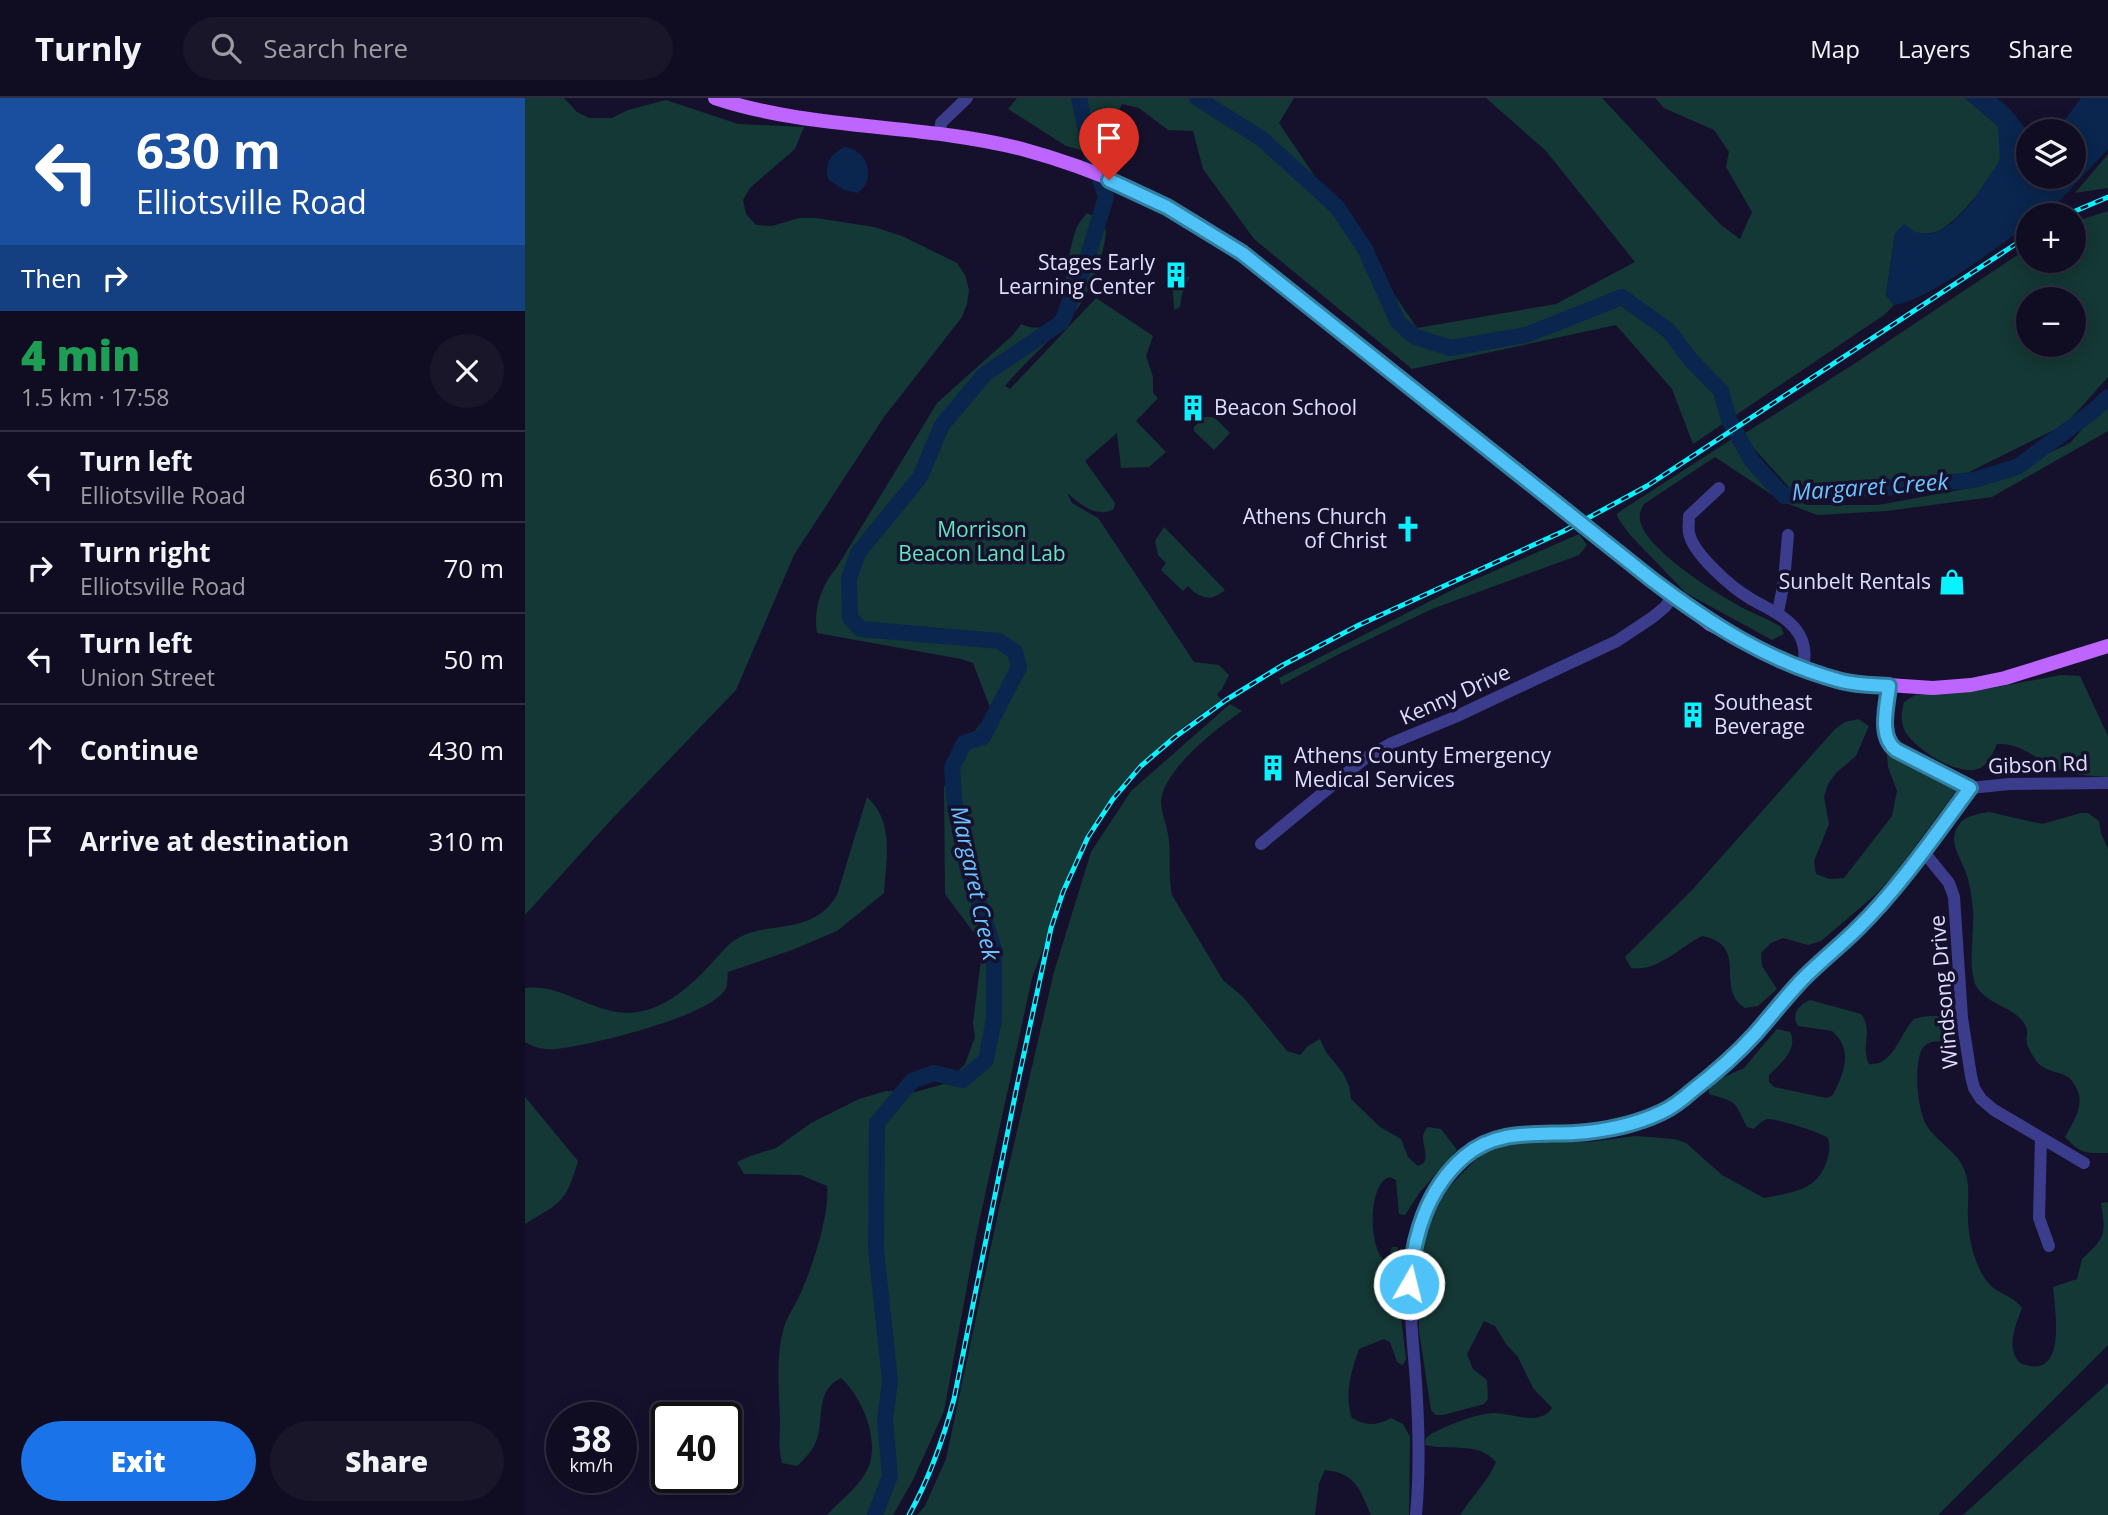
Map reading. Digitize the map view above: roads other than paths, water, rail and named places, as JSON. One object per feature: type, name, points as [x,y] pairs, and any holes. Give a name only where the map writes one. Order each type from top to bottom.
[{"type":"main road","points":[[715,98],[743,107],[798,118],[940,134],[1022,149],[1072,165],[1127,187],[1167,207],[1223,240],[1287,288],[1710,624],[1804,669],[1843,682],[1933,688],[1971,685],[2005,678],[2108,646]]},
{"type":"street","points":[[940,134],[941,123],[967,98]]},
{"type":"street","points":[[1719,488],[1689,516],[1689,533],[1695,546],[1725,579],[1749,598],[1778,612],[1796,631],[1804,646],[1804,669]]},
{"type":"street","points":[[1778,612],[1788,535]]},
{"type":"street","name":"Kenny Drive","points":[[1261,844],[1364,759],[1617,641],[1659,612],[1673,596]]},
{"type":"street","points":[[1416,1515],[1419,1455],[1409,1284],[1414,1244],[1440,1183],[1466,1156],[1502,1137],[1527,1133],[1576,1133],[1617,1127],[1664,1112],[1706,1080],[1753,1036],[1799,983],[1860,927],[1923,851],[1970,788],[1896,750],[1888,743],[1885,736],[1889,686]]},
{"type":"street","name":"Gibson Rd","points":[[1970,788],[2009,784],[2108,783]]},
{"type":"street","name":"Windsong Drive","points":[[1923,851],[1949,883],[1954,897],[1962,1018],[1974,1088],[1981,1099],[1994,1110],[2084,1163]]},
{"type":"street","points":[[2041,1138],[2039,1218],[2049,1246]]},
{"type":"water","points":[[1965,98],[1997,98],[2018,119],[2016,189],[2071,189],[2058,203],[2016,203],[2016,233],[1925,294],[1894,305],[1886,295],[1895,233],[1904,224],[1915,232],[1928,234],[1952,223],[1971,203],[2000,160],[1998,126]]},
{"type":"water","points":[[2081,98],[2108,98],[2108,149],[2086,173],[2086,119],[2066,119]]},
{"type":"water","points":[[844,147],[860,154],[867,167],[867,182],[857,193],[844,190],[828,179],[829,160]]},
{"type":"waterway","name":"Margaret Creek","points":[[875,1515],[890,1476],[885,1421],[890,1381],[876,1249],[877,1123],[912,1081],[934,1073],[962,1080],[986,1060],[994,1019],[994,949],[966,863],[955,806],[952,768],[964,743],[983,737],[1019,667],[1015,652],[999,641],[861,629],[850,618],[849,578],[858,553],[920,477],[942,425],[984,375],[1062,322],[1087,259],[1106,197],[1089,144],[1079,98]]},
{"type":"waterway","name":"Margaret Creek","points":[[1197,98],[1262,139],[1337,207],[1365,249],[1398,322],[1415,337],[1451,348],[1526,335],[1622,297],[1669,331],[1690,359],[1721,391],[1729,420],[1752,461],[1784,496],[1825,490],[1974,480],[2017,467],[2092,412],[2108,397]]},
{"type":"railway","points":[[2086,206],[2108,197]]},
{"type":"railway","points":[[909,1515],[935,1458],[954,1399],[1051,928],[1063,892],[1088,837],[1113,799],[1141,766],[1226,700],[1283,665],[1359,625],[1564,531],[1647,486],[2016,244]]},
{"type":"place","name":"Stages Early Learning Center","points":[[1176,275]]},
{"type":"place","name":"Beacon School","points":[[1193,408]]},
{"type":"place","name":"Athens Church of Christ","points":[[1408,529]]},
{"type":"place","name":"Sunbelt Rentals","points":[[1952,582]]},
{"type":"place","name":"Southeast Beverage","points":[[1693,715]]},
{"type":"place","name":"Athens County Emergency Medical Services","points":[[1273,768]]},
{"type":"park label","name":"Morrison Beacon Land Lab","points":[[982,542]]}]
